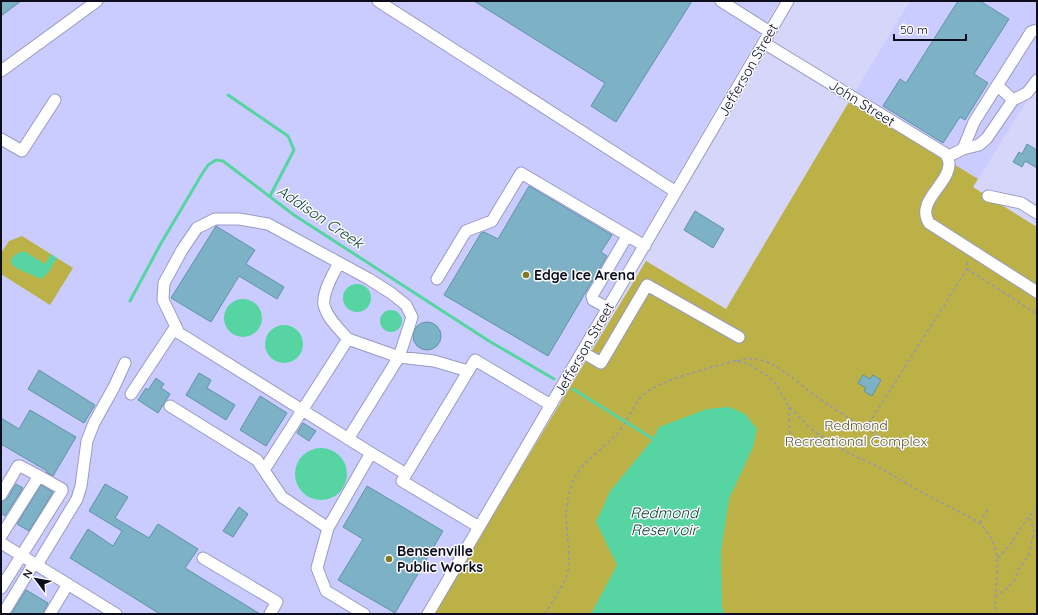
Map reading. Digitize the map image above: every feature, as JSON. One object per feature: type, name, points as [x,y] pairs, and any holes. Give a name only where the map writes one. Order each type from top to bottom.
[{"type":"street","points":[[1,71],[97,1]]},
{"type":"street","points":[[378,1],[676,192]]},
{"type":"street","points":[[721,1],[770,32]]},
{"type":"street","name":"Jefferson Street","points":[[428,614],[788,1]]},
{"type":"street","points":[[963,149],[974,122],[1031,32],[1037,30]]},
{"type":"street","name":"John Street","points":[[764,42],[946,154],[947,157]]},
{"type":"street","points":[[1037,80],[1027,93],[1013,100],[987,138],[979,145],[963,149],[947,157],[949,162],[948,171],[928,205],[925,217],[929,223],[1037,292]]},
{"type":"street","points":[[998,86],[1013,100]]},
{"type":"street","points":[[1,139],[22,151],[55,100]]},
{"type":"street","points":[[437,279],[466,231],[492,221],[520,173],[645,246]]},
{"type":"street","points":[[988,196],[1021,203],[1037,213]]},
{"type":"street","points":[[348,439],[399,357],[412,317],[406,305],[369,279],[268,224],[239,218],[215,219],[197,228],[182,250],[164,283],[163,300],[179,333],[301,410],[348,439],[406,474]]},
{"type":"street","points":[[608,308],[593,300],[592,296],[627,236]]},
{"type":"street","points":[[339,263],[328,284],[324,305],[332,322],[348,339],[399,357],[434,361],[468,371]]},
{"type":"street","points":[[582,352],[601,363],[646,285],[739,337]]},
{"type":"street","points":[[131,394],[143,383],[176,326]]},
{"type":"street","points":[[264,470],[301,410],[348,339]]},
{"type":"street","points":[[479,527],[402,481],[406,474],[475,360],[551,405]]},
{"type":"street","points":[[3,614],[77,499],[81,486],[86,441],[125,363]]},
{"type":"street","points":[[170,406],[258,460],[282,497],[328,528]]},
{"type":"street","points":[[364,614],[326,591],[317,568],[328,528],[371,453]]},
{"type":"street","points":[[1,494],[18,466],[62,489],[1,588]]},
{"type":"street","points":[[1,536],[39,476]]},
{"type":"street","points":[[1,543],[112,613]]},
{"type":"street","points":[[203,558],[277,602],[270,614]]},
{"type":"street","points":[[50,614],[68,584]]},
{"type":"path","points":[[866,428],[967,269],[967,260]]},
{"type":"path","points":[[967,269],[1037,314]]},
{"type":"path","points":[[545,614],[566,576],[569,566],[565,515],[568,498],[574,480],[581,466],[616,436],[641,397],[647,391],[656,386],[734,361],[750,358],[763,360],[780,369],[818,397],[903,451]]},
{"type":"path","points":[[734,361],[743,362],[752,366],[769,377],[776,384],[789,407],[822,437],[854,456],[876,466],[980,523],[989,534],[995,545],[998,558],[995,596],[996,614]]},
{"type":"path","points":[[789,407],[790,442],[822,437]]},
{"type":"path","points":[[980,523],[988,509]]},
{"type":"path","points":[[998,558],[1029,516],[1037,510]]},
{"type":"path","points":[[995,596],[1005,590],[1014,581],[1018,570],[1029,555],[1034,524],[1029,516]]},
{"type":"shaded area","points":[[1,1],[779,1],[561,375],[424,614],[1,614]]},
{"type":"shaded area","points":[[910,1],[1037,1],[1037,85],[978,179],[850,100]]},
{"type":"green space","name":"Redmond Recreational Complex","points":[[850,100],[978,179],[973,187],[1037,227],[1036,614],[433,614],[646,261],[726,309]]},
{"type":"green space","points":[[22,236],[73,268],[50,305],[1,274],[1,253],[9,241]]},
{"type":"water","points":[[24,251],[45,264],[51,254],[57,258],[48,273],[41,279],[18,269],[11,264],[11,259],[16,254]]},
{"type":"water","points":[[357,284],[367,288],[371,298],[367,308],[357,312],[347,308],[343,298],[347,288]]},
{"type":"water","points":[[239,299],[247,299],[257,304],[261,311],[261,325],[257,332],[247,337],[239,337],[229,332],[227,329],[224,322],[224,314],[229,304],[232,302]]},
{"type":"water","points":[[391,310],[399,313],[402,321],[399,329],[391,332],[383,329],[380,321],[383,313]]},
{"type":"water","points":[[280,325],[288,325],[298,330],[302,337],[302,351],[298,358],[288,363],[280,363],[270,358],[268,355],[265,348],[265,340],[270,330],[273,328]]},
{"type":"water","name":"Redmond Reservoir","points":[[729,407],[745,414],[757,429],[753,447],[729,499],[721,551],[722,607],[725,614],[591,614],[617,565],[596,522],[610,491],[653,439],[659,427],[707,409]]},
{"type":"water","points":[[321,448],[331,450],[339,456],[345,464],[347,474],[345,484],[339,492],[331,498],[321,500],[311,498],[303,492],[297,484],[295,474],[297,464],[303,456],[311,450]]},
{"type":"building","points":[[1,1],[21,1],[1,16]]},
{"type":"building","points":[[474,1],[692,1],[616,122],[591,106],[605,83]]},
{"type":"building","points":[[958,1],[980,1],[1009,19],[974,74],[988,83],[965,120],[960,117],[943,143],[883,106],[900,79],[906,83]]},
{"type":"building","points":[[1027,144],[1037,150],[1037,168],[1025,161],[1022,167],[1013,162],[1019,152],[1022,154]]},
{"type":"building","name":"Edge Ice Arena","points":[[529,186],[612,235],[601,252],[607,256],[548,356],[444,295],[481,233],[484,232],[498,239]]},
{"type":"building","points":[[695,211],[724,229],[713,248],[684,230]]},
{"type":"building","points":[[216,226],[255,250],[246,264],[284,287],[277,299],[239,276],[211,322],[171,298]]},
{"type":"building","points":[[427,322],[437,326],[441,336],[437,346],[427,350],[417,346],[413,336],[417,326]]},
{"type":"building","points":[[39,370],[95,405],[84,423],[28,389]]},
{"type":"building","points":[[199,373],[211,380],[207,388],[235,405],[226,420],[186,395]]},
{"type":"building","points":[[863,375],[870,379],[873,375],[881,380],[872,396],[864,391],[866,388],[858,383]]},
{"type":"building","points":[[156,378],[164,384],[161,388],[170,394],[158,413],[138,400],[146,388],[148,390]]},
{"type":"building","points":[[260,396],[287,413],[266,446],[240,430]]},
{"type":"building","points":[[30,410],[76,437],[53,476],[1,444],[1,418],[19,429]]},
{"type":"building","points":[[303,423],[316,431],[309,441],[297,433]]},
{"type":"building","points":[[16,484],[23,488],[5,516],[1,513],[1,502],[7,499]]},
{"type":"building","points":[[105,484],[128,497],[115,518],[149,538],[158,524],[198,549],[185,568],[260,614],[160,614],[70,558],[88,529],[113,546],[122,531],[89,511]]},
{"type":"building","points":[[41,485],[53,492],[29,531],[17,524]]},
{"type":"building","name":"Bensenville Public Works","points":[[367,486],[443,531],[395,613],[338,580],[363,539],[343,527]]},
{"type":"building","points":[[239,507],[248,514],[233,537],[223,531]]},
{"type":"building","points":[[26,590],[48,603],[43,614],[11,614]]},
{"type":"waterway","points":[[228,95],[288,136],[294,150],[270,196]]},
{"type":"waterway","name":"Addison Creek","points":[[130,301],[160,245],[202,174],[208,165],[216,160],[223,161],[294,215],[489,341],[554,379]]},
{"type":"waterway","name":"Addison Creek","points":[[573,389],[653,439],[653,441]]},
{"type":"place","name":"Edge Ice Arena","points":[[526,275]]},
{"type":"place","name":"Bensenville Public Works","points":[[389,559]]}]
